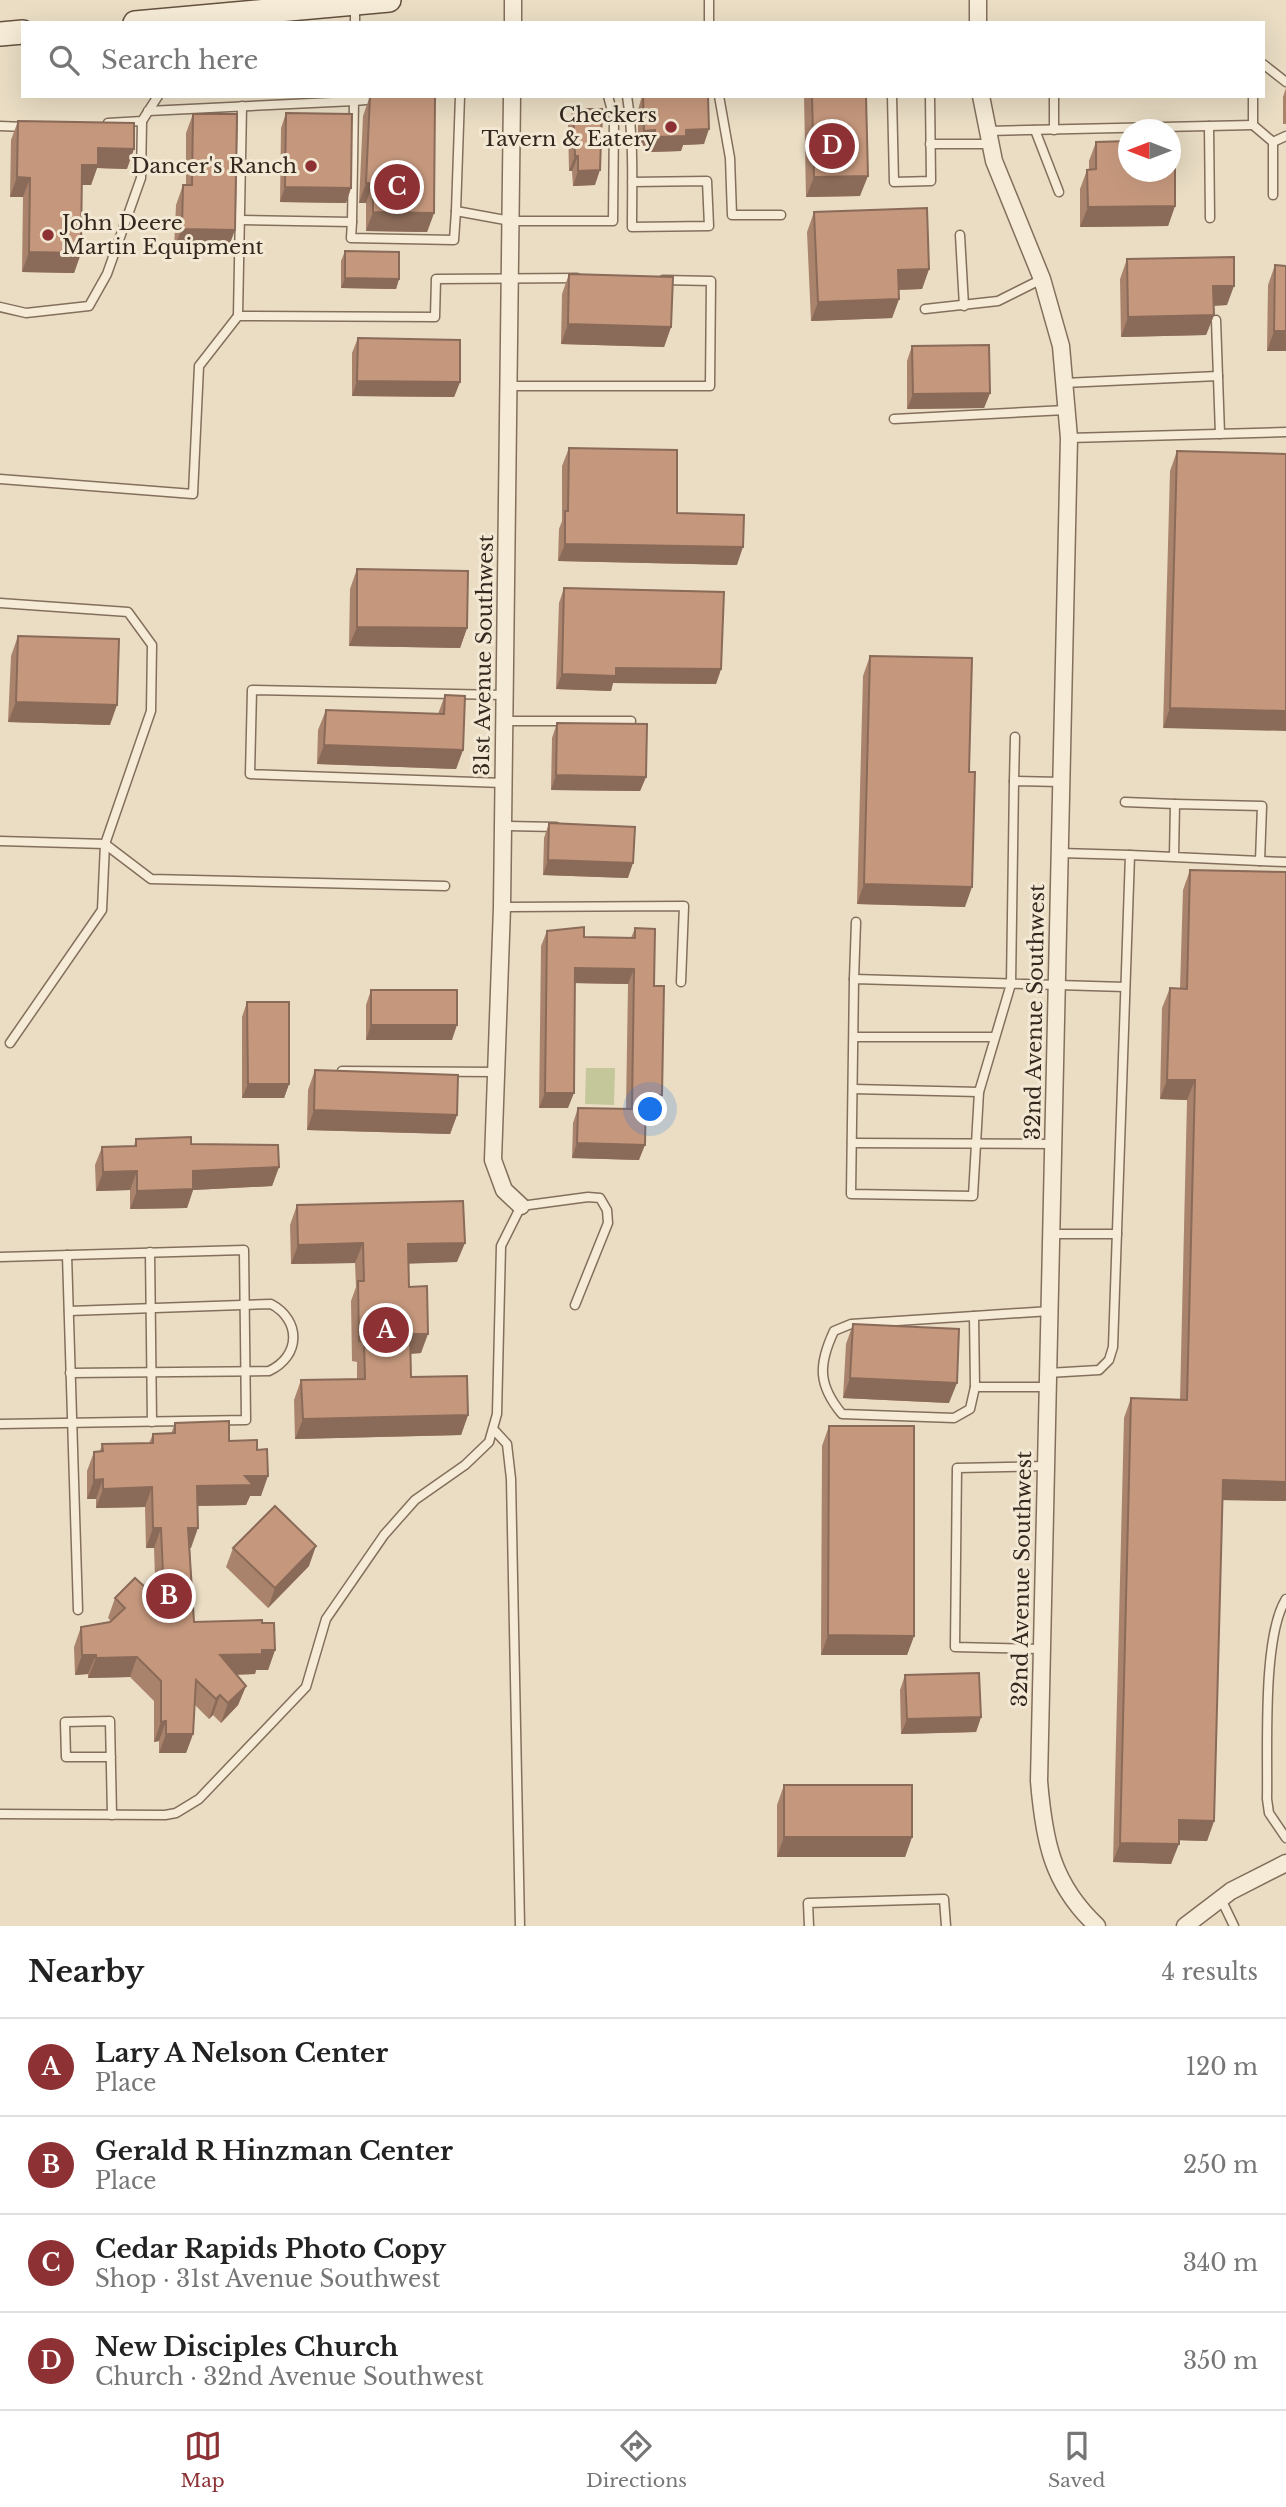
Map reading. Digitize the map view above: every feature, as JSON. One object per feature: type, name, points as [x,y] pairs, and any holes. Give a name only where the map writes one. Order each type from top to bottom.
[{"type":"main road","points":[[166,21],[253,6],[355,13],[389,0]]},
{"type":"main road","points":[[0,34],[21,32]]},
{"type":"street","points":[[513,0],[513,21]]},
{"type":"street","points":[[978,0],[978,21]]},
{"type":"street","name":"31st Avenue Southwest","points":[[512,98],[502,907],[494,1160],[504,1189],[521,1206]]},
{"type":"street","name":"32nd Avenue Southwest","points":[[981,98],[990,138],[1017,222],[1042,279],[1061,346],[1069,438],[1039,1781],[1043,1829],[1055,1870],[1076,1906],[1097,1926]]},
{"type":"street","points":[[1185,1926],[1221,1899],[1286,1863]]},
{"type":"lane","points":[[709,0],[709,21]]},
{"type":"lane","points":[[1265,66],[1286,82]]},
{"type":"lane","points":[[0,307],[26,313],[89,306],[107,274],[141,178],[142,121],[157,98]]},
{"type":"lane","points":[[354,99],[351,238],[454,240],[460,98]]},
{"type":"lane","points":[[456,211],[511,221],[613,221],[614,118],[609,98]]},
{"type":"lane","points":[[626,98],[631,122],[632,227],[709,226],[707,181],[632,182]]},
{"type":"lane","points":[[719,98],[730,159],[732,215],[781,215]]},
{"type":"lane","points":[[892,98],[894,182],[931,181],[930,98]]},
{"type":"lane","points":[[1054,98],[1054,130]]},
{"type":"lane","points":[[1253,98],[1253,125]]},
{"type":"lane","points":[[148,111],[382,99]]},
{"type":"lane","points":[[0,479],[193,494],[199,366],[238,316],[242,106]]},
{"type":"lane","points":[[102,123],[142,121]]},
{"type":"lane","points":[[930,144],[1035,130],[1253,125],[1273,142],[1273,195]]},
{"type":"lane","points":[[0,126],[35,127]]},
{"type":"lane","points":[[1209,126],[1210,218]]},
{"type":"lane","points":[[1035,130],[1059,192]]},
{"type":"lane","points":[[1273,142],[1286,136]]},
{"type":"lane","points":[[240,220],[352,222]]},
{"type":"lane","points":[[960,235],[964,306]]},
{"type":"lane","points":[[238,316],[435,317],[436,278],[581,278]]},
{"type":"lane","points":[[508,386],[709,386],[711,281],[646,279]]},
{"type":"lane","points":[[925,309],[998,300],[1042,279]]},
{"type":"lane","points":[[1216,320],[1220,434]]},
{"type":"lane","points":[[1064,383],[1218,376]]},
{"type":"lane","points":[[894,419],[1066,410]]},
{"type":"lane","points":[[1069,438],[1286,432]]},
{"type":"lane","points":[[0,603],[128,612],[152,645],[150,711],[105,844],[102,910],[10,1043]]},
{"type":"lane","points":[[503,695],[252,691],[250,774],[503,783]]},
{"type":"lane","points":[[503,721],[631,721]]},
{"type":"lane","points":[[856,922],[851,1194],[973,1196],[979,1092],[993,1037],[1011,984],[1015,737]]},
{"type":"lane","points":[[1014,781],[1062,782]]},
{"type":"lane","points":[[1125,802],[1262,806],[1260,861]]},
{"type":"lane","points":[[1174,856],[1175,804]]},
{"type":"lane","points":[[503,826],[566,827]]},
{"type":"lane","points":[[0,841],[105,844],[151,879],[445,886]]},
{"type":"lane","points":[[1060,853],[1286,862]]},
{"type":"lane","points":[[975,1387],[1048,1380],[1099,1370],[1109,1360],[1113,1347],[1130,855]]},
{"type":"lane","points":[[502,907],[684,906],[681,982]]},
{"type":"lane","points":[[855,979],[1125,987]]},
{"type":"lane","points":[[853,1037],[993,1037]]},
{"type":"lane","points":[[331,1071],[497,1072]]},
{"type":"lane","points":[[853,1089],[979,1092]]},
{"type":"lane","points":[[852,1143],[1053,1144]]},
{"type":"lane","points":[[0,1814],[165,1815],[176,1813],[199,1799],[306,1687],[326,1619],[384,1535],[415,1500],[482,1451],[495,1430],[501,1246],[521,1206],[588,1197],[600,1198],[607,1210],[608,1223],[575,1305]]},
{"type":"lane","points":[[1051,1234],[1117,1234]]},
{"type":"lane","points":[[0,1257],[244,1250],[246,1370],[246,1420],[0,1424]]},
{"type":"lane","points":[[150,1252],[152,1422]]},
{"type":"lane","points":[[67,1255],[78,1610]]},
{"type":"lane","points":[[69,1311],[271,1304],[289,1318],[294,1338],[287,1359],[269,1371],[152,1370],[71,1373]]},
{"type":"lane","points":[[974,1316],[975,1387],[970,1409],[954,1418],[842,1414],[825,1394],[824,1354],[834,1331],[851,1324],[1050,1311]]},
{"type":"lane","points":[[495,1430],[508,1444],[511,1479],[520,1926]]},
{"type":"lane","points":[[1041,1649],[955,1647],[957,1468],[1046,1466]]},
{"type":"lane","points":[[1286,1599],[1277,1614],[1272,1644],[1267,1799],[1269,1813],[1286,1838]]},
{"type":"lane","points":[[111,1756],[66,1756],[65,1722],[110,1721],[111,1756],[112,1815]]},
{"type":"lane","points":[[809,1926],[808,1903],[944,1899],[946,1926]]},
{"type":"lane","points":[[1221,1899],[1234,1926]]},
{"type":"green space","points":[[586,1068],[615,1068],[614,1105],[585,1104]]},
{"type":"building","points":[[370,98],[435,98],[434,213],[373,212],[373,183],[366,183]]},
{"type":"building","points":[[643,98],[708,98],[709,129],[686,130],[686,136],[655,137],[655,130],[644,131]]},
{"type":"building","points":[[812,98],[866,98],[868,176],[814,177]]},
{"type":"building","points":[[573,109],[602,109],[600,170],[578,171]]},
{"type":"building","name":"Dancer's Ranch","points":[[286,113],[352,114],[351,188],[285,187]]},
{"type":"building","points":[[193,114],[237,114],[235,230],[182,229],[183,185],[192,185]]},
{"type":"building","name":"John Deere Martin Equipment","points":[[18,121],[134,123],[134,149],[98,148],[98,165],[82,165],[81,253],[29,252],[30,178],[17,177]]},
{"type":"building","points":[[1118,141],[1118,182],[1175,182],[1175,206],[1088,207],[1087,170],[1096,169],[1096,142]]},
{"type":"building","points":[[927,208],[929,269],[898,270],[899,299],[818,302],[814,212]]},
{"type":"building","points":[[345,251],[399,252],[399,279],[345,278]]},
{"type":"building","points":[[1234,257],[1234,286],[1213,286],[1214,315],[1128,317],[1127,259]]},
{"type":"building","points":[[1275,265],[1286,266],[1286,331],[1274,331]]},
{"type":"building","points":[[569,274],[673,277],[671,327],[568,324]]},
{"type":"building","points":[[358,338],[460,340],[460,382],[357,381]]},
{"type":"building","points":[[989,345],[990,393],[913,394],[912,346]]},
{"type":"building","points":[[569,448],[677,450],[677,513],[744,515],[743,547],[565,544]]},
{"type":"building","points":[[1177,451],[1286,454],[1286,711],[1170,708]]},
{"type":"building","points":[[357,569],[468,571],[467,628],[357,627]]},
{"type":"building","points":[[564,588],[724,592],[721,669],[616,668],[616,676],[562,674]]},
{"type":"building","points":[[18,636],[119,639],[117,705],[16,702]]},
{"type":"building","points":[[870,656],[972,658],[969,772],[975,772],[972,887],[864,884]]},
{"type":"building","points":[[445,695],[465,696],[463,750],[324,745],[326,710],[444,714]]},
{"type":"building","points":[[557,723],[647,724],[646,777],[556,775]]},
{"type":"building","points":[[549,823],[635,827],[633,863],[548,860]]},
{"type":"building","points":[[1190,870],[1286,872],[1286,1482],[1223,1480],[1214,1821],[1179,1820],[1179,1844],[1120,1843],[1131,1398],[1187,1400],[1195,1080],[1167,1080],[1170,988],[1187,989]]},
{"type":"building","points":[[584,927],[584,937],[635,938],[635,928],[655,929],[654,986],[664,986],[662,1095],[646,1095],[645,1145],[577,1143],[578,1108],[632,1109],[634,969],[575,968],[574,1093],[545,1093],[547,931]]},
{"type":"building","points":[[371,990],[457,990],[457,1025],[371,1025]]},
{"type":"building","points":[[247,1002],[289,1002],[289,1084],[248,1084]]},
{"type":"building","points":[[315,1070],[458,1075],[457,1115],[314,1110]]},
{"type":"building","points":[[191,1137],[191,1144],[278,1145],[279,1167],[193,1171],[193,1189],[137,1191],[137,1171],[103,1172],[102,1147],[136,1146],[136,1139]]},
{"type":"building","points":[[463,1201],[465,1243],[408,1244],[409,1287],[427,1286],[428,1334],[410,1334],[411,1377],[467,1376],[468,1415],[303,1419],[301,1380],[365,1379],[364,1342],[359,1341],[358,1281],[364,1281],[363,1243],[298,1245],[297,1205]]},
{"type":"building","points":[[853,1324],[959,1329],[957,1383],[850,1378]]},
{"type":"building","points":[[229,1421],[229,1441],[257,1440],[257,1450],[267,1449],[268,1476],[245,1476],[253,1485],[197,1486],[198,1528],[188,1528],[194,1622],[262,1620],[262,1623],[274,1623],[275,1650],[262,1650],[262,1654],[220,1655],[246,1686],[228,1703],[220,1695],[216,1699],[196,1680],[193,1734],[166,1734],[166,1721],[161,1722],[161,1681],[137,1657],[96,1658],[96,1655],[82,1655],[81,1627],[110,1622],[125,1608],[115,1598],[135,1578],[145,1587],[158,1574],[163,1574],[161,1528],[153,1528],[152,1487],[103,1489],[103,1479],[94,1480],[94,1452],[103,1451],[102,1444],[153,1443],[153,1434],[175,1433],[175,1423]]},
{"type":"building","points":[[829,1426],[914,1426],[914,1636],[828,1635]]},
{"type":"building","points":[[275,1506],[316,1546],[275,1588],[233,1548]]},
{"type":"building","points":[[979,1673],[981,1717],[907,1719],[905,1675]]},
{"type":"building","points":[[784,1785],[912,1785],[912,1837],[784,1837]]},
{"type":"place","name":"Checkers Tavern & Eatery","points":[[671,127]]},
{"type":"place","name":"New Disciples Church","points":[[832,146]]},
{"type":"place","name":"Dancer's Ranch","points":[[311,166]]},
{"type":"place","name":"Cedar Rapids Photo Copy","points":[[397,187]]},
{"type":"place","name":"John Deere Martin Equipment","points":[[48,235]]},
{"type":"place","name":"Lary A Nelson Center","points":[[386,1330]]},
{"type":"place","name":"Gerald R Hinzman Center","points":[[169,1596]]}]
